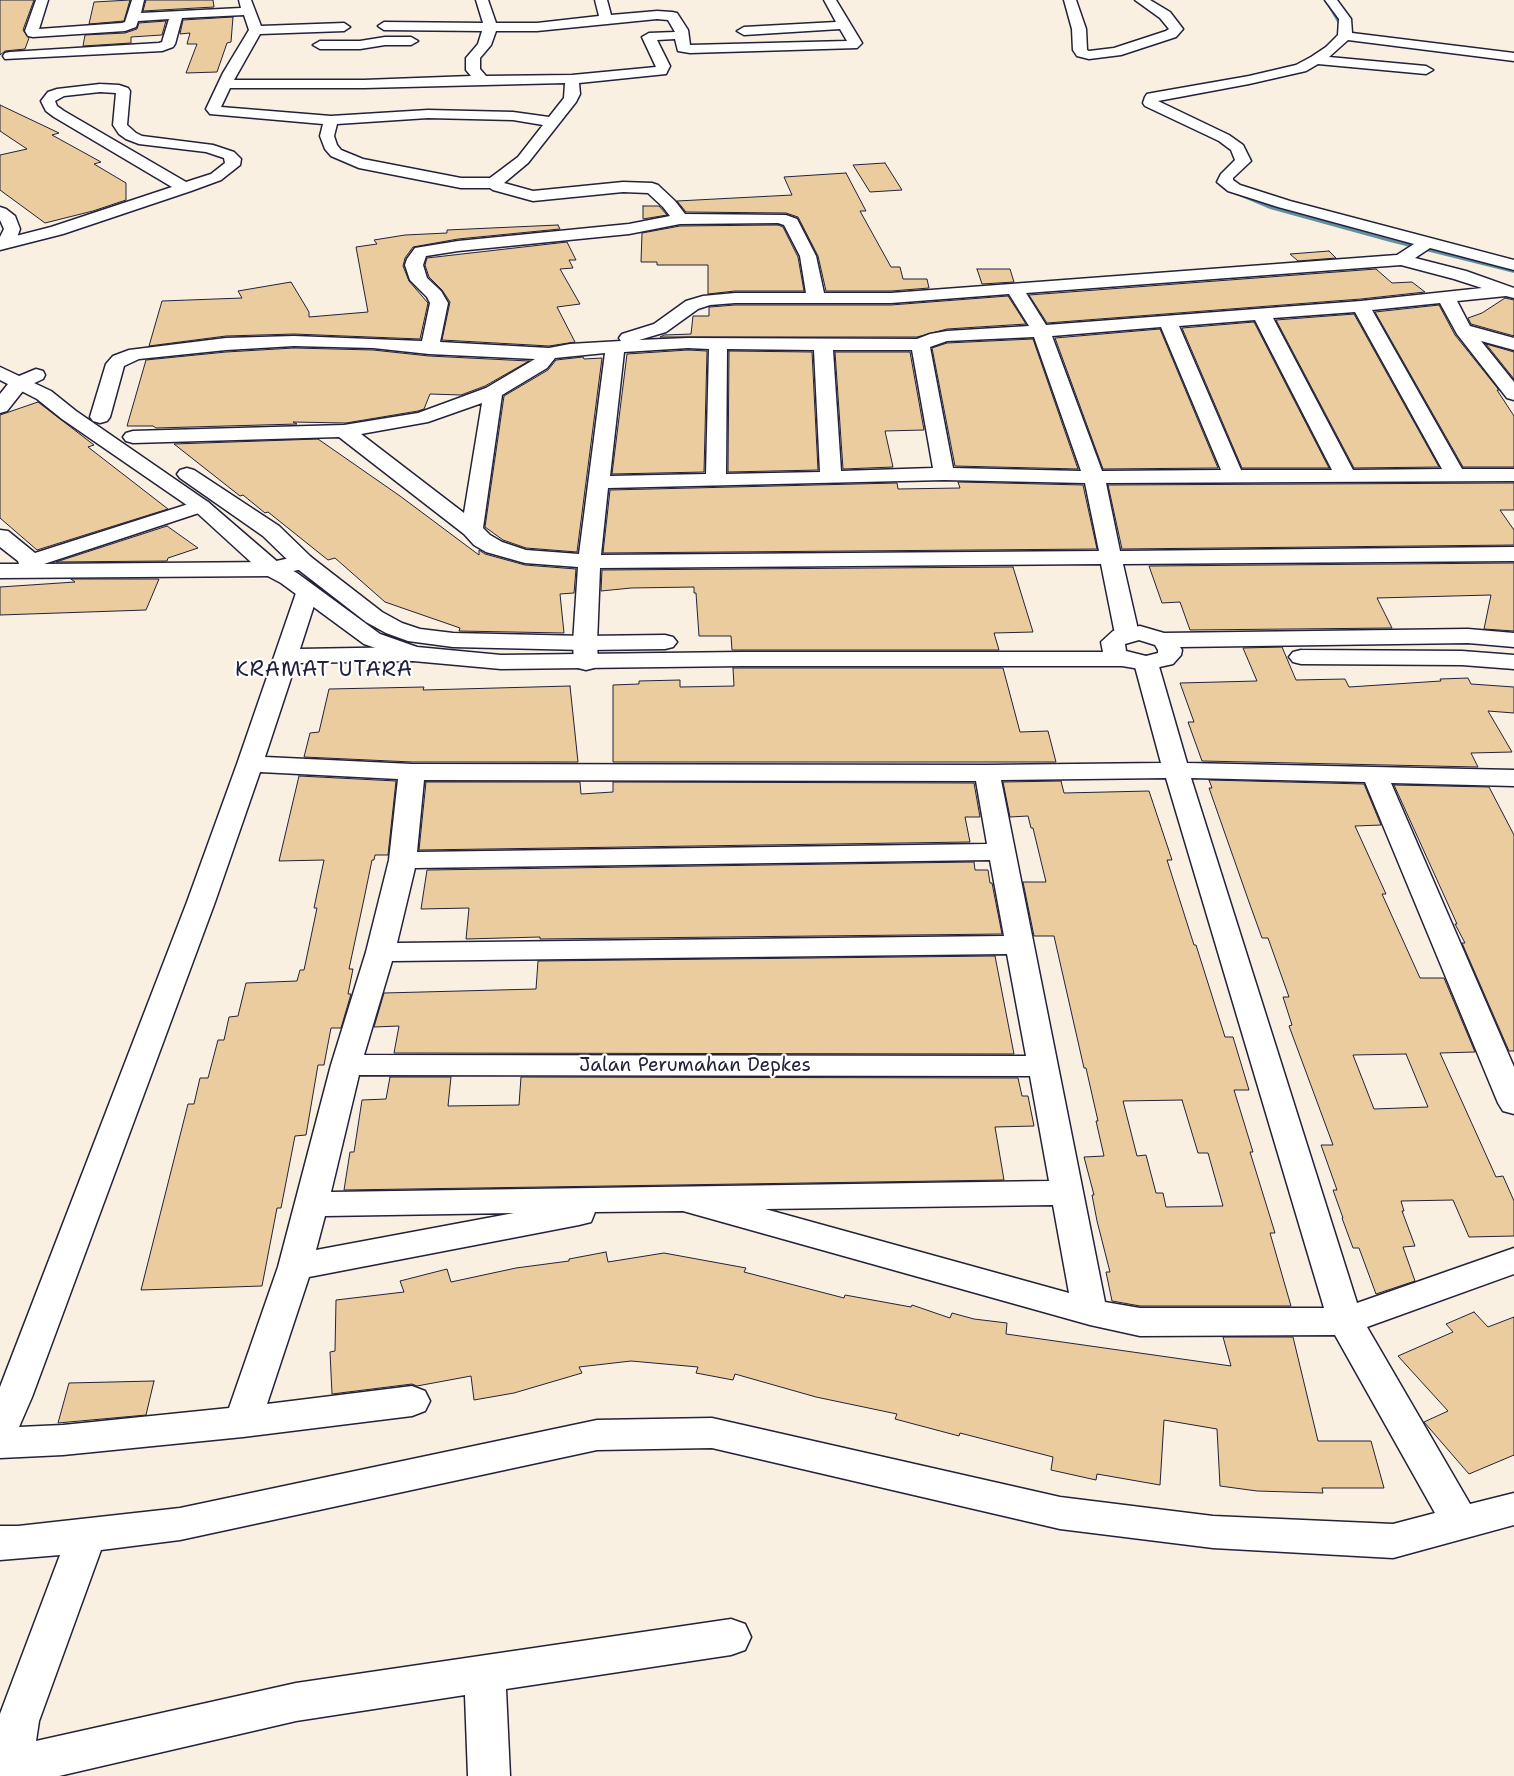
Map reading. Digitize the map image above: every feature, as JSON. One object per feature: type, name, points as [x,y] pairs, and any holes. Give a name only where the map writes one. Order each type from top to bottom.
[{"type":"street","points":[[42,0],[33,33],[125,27],[132,24],[138,0]]},
{"type":"street","points":[[482,0],[491,28]]},
{"type":"street","points":[[601,0],[606,19]]},
{"type":"street","points":[[384,26],[491,28],[560,25],[606,19],[672,16],[679,24],[684,48],[690,49],[842,46],[855,43],[830,0]]},
{"type":"street","points":[[1070,0],[1079,29],[1080,50],[1082,53],[1089,55],[1116,52],[1171,34],[1176,29],[1165,15],[1141,0]]},
{"type":"street","points":[[1331,0],[1344,19],[1345,36],[1331,50],[1316,60],[1300,68],[1249,80],[1158,96],[1150,100],[1150,103],[1224,138],[1238,148],[1243,162],[1226,177],[1225,182],[1234,188],[1514,265]]},
{"type":"street","points":[[134,17],[176,16],[247,5],[256,30]]},
{"type":"street","points":[[10,56],[162,47],[168,44],[176,16]]},
{"type":"street","points":[[735,42],[740,40],[740,32],[845,25]]},
{"type":"street","points":[[256,30],[338,28],[318,49],[392,40],[428,42]]},
{"type":"street","points":[[482,80],[473,70],[473,58],[484,45],[491,28]]},
{"type":"street","points":[[256,30],[230,72],[214,109],[215,111],[331,120],[428,114],[513,116],[553,122]]},
{"type":"street","points":[[225,84],[364,84],[572,79],[661,71],[663,66],[649,38],[682,34]]},
{"type":"street","points":[[1345,36],[1514,57]]},
{"type":"street","points":[[466,44],[484,45]]},
{"type":"street","points":[[1316,60],[1426,70]]},
{"type":"street","points":[[295,83],[305,68]]},
{"type":"street","points":[[496,185],[523,160],[571,98],[573,94],[572,79]]},
{"type":"street","points":[[0,245],[57,231],[185,188],[216,176],[232,165],[233,159],[229,154],[208,148],[139,140],[131,136],[120,125],[123,91],[119,89],[100,88],[62,92],[49,98],[49,105],[59,114],[185,188]]},
{"type":"street","points":[[331,120],[327,136],[330,146],[336,153],[359,163],[461,182],[496,185],[522,194],[548,196],[623,187],[652,188],[669,204],[680,219]]},
{"type":"street","points":[[0,212],[9,219],[12,229],[9,239],[0,245]]},
{"type":"street","points":[[429,348],[439,303],[435,295],[418,280],[414,265],[415,259],[421,252],[458,246],[628,229],[680,219],[788,219],[808,256],[816,298]]},
{"type":"street","points":[[1406,257],[1427,242]]},
{"type":"street","points":[[100,417],[115,364],[136,354],[226,344],[294,341],[373,343],[548,354],[611,342],[660,328],[692,305],[709,300],[735,298],[891,298],[1015,290],[1406,257],[1510,292]]},
{"type":"street","points":[[1015,290],[1041,331],[1094,477],[1112,558],[1139,650],[1345,1321],[1460,1522]]},
{"type":"street","points":[[570,350],[688,344],[920,345],[936,338],[947,336],[1168,322],[1361,306],[1445,296],[1510,292]]},
{"type":"street","points":[[1445,296],[1463,330],[1514,394]]},
{"type":"street","points":[[1361,306],[1455,476]]},
{"type":"street","points":[[1261,313],[1346,476]]},
{"type":"street","points":[[1168,322],[1234,477]]},
{"type":"street","points":[[1463,330],[1514,344]]},
{"type":"street","points":[[823,344],[831,478]]},
{"type":"street","points":[[716,480],[718,345]]},
{"type":"street","points":[[920,345],[944,474]]},
{"type":"street","points":[[586,653],[589,561],[615,348]]},
{"type":"street","points":[[133,437],[344,431],[422,418],[493,392],[540,364],[548,354]]},
{"type":"street","points":[[0,355],[69,415],[201,506],[272,569],[289,578],[372,639],[412,654]]},
{"type":"street","points":[[0,373],[28,379],[79,402],[271,532],[303,562],[374,617],[394,628],[416,636],[586,653],[742,659],[1139,650],[1468,636],[1514,640]]},
{"type":"street","points":[[0,407],[28,379]]},
{"type":"street","points":[[472,529],[493,392]]},
{"type":"street","points":[[344,431],[472,529],[482,540],[494,547],[525,556],[589,561],[1514,554]]},
{"type":"street","points":[[599,482],[944,474],[1094,477],[1514,475]]},
{"type":"street","points":[[0,571],[201,506]]},
{"type":"street","points":[[0,536],[32,561]]},
{"type":"street","points":[[0,571],[272,569],[303,562]]},
{"type":"street","points":[[0,1428],[14,1397],[201,902],[250,764],[307,593]]},
{"type":"street","points":[[1139,650],[1216,656],[1462,658],[1514,662]]},
{"type":"street","points":[[285,656],[412,654],[501,662],[586,653]]},
{"type":"street","points":[[250,764],[412,772],[987,773],[1176,770],[1513,779]]},
{"type":"street","points":[[243,1422],[295,1267],[346,1065],[380,952],[403,860],[412,772]]},
{"type":"street","points":[[987,773],[1090,1312]]},
{"type":"street","points":[[1375,775],[1514,1103]]},
{"type":"street","points":[[403,860],[1002,852]]},
{"type":"street","points":[[380,952],[1020,945]]},
{"type":"street","name":"Jalan Perumahan Depkes","points":[[346,1065],[1044,1066]]},
{"type":"street","points":[[312,1204],[1068,1193]]},
{"type":"street","points":[[295,1267],[651,1199]]},
{"type":"street","points":[[684,1199],[1090,1312],[1140,1322],[1345,1321],[1514,1261]]},
{"type":"street","points":[[0,1443],[63,1440],[243,1422],[412,1401]]},
{"type":"street","points":[[0,1543],[18,1543],[180,1524],[597,1435],[712,1433],[1060,1513],[1203,1531],[1393,1541],[1514,1509]]},
{"type":"street","points":[[87,1535],[18,1721],[10,1771],[296,1702],[731,1638]]},
{"type":"street","points":[[485,1674],[489,1776]]},
{"type":"building","points":[[0,0],[34,0],[23,30],[29,38],[25,49],[5,51],[0,55]]},
{"type":"building","points":[[130,0],[124,21],[89,24],[94,2]]},
{"type":"building","points":[[146,0],[213,0],[214,7],[143,11]]},
{"type":"building","points":[[233,17],[231,42],[227,43],[217,72],[186,73],[197,44],[187,44],[190,33],[180,34],[183,20]]},
{"type":"building","points":[[166,21],[162,35],[131,37],[131,43],[83,46],[85,35],[125,33],[137,29],[139,23]]},
{"type":"building","points":[[0,105],[59,133],[52,135],[101,162],[94,164],[126,183],[126,200],[93,211],[45,223],[0,190],[0,155],[27,149],[0,131]]},
{"type":"building","points":[[885,163],[902,190],[870,192],[853,165]]},
{"type":"building","points":[[846,173],[866,211],[860,211],[891,267],[900,267],[903,279],[927,279],[929,288],[891,291],[826,291],[818,256],[798,217],[786,213],[686,212],[677,201],[792,195],[784,177]]},
{"type":"building","points":[[643,206],[659,206],[667,215],[643,219]]},
{"type":"building","points":[[558,225],[560,229],[458,239],[413,247],[405,258],[403,266],[409,281],[428,303],[420,339],[294,334],[226,336],[149,346],[162,301],[242,298],[238,291],[291,282],[309,312],[309,317],[368,312],[356,247],[377,244],[374,240],[405,235],[447,233],[447,230]]},
{"type":"building","points":[[778,225],[783,227],[798,257],[804,291],[735,291],[708,294],[708,265],[657,265],[657,262],[641,262],[642,233],[680,226]]},
{"type":"building","points":[[567,242],[576,260],[569,260],[573,268],[560,269],[580,304],[557,307],[575,342],[549,346],[442,340],[450,302],[442,290],[429,277],[425,265],[427,258]]},
{"type":"building","points":[[1329,251],[1336,258],[1298,261],[1290,254]]},
{"type":"building","points":[[977,269],[1010,269],[1014,282],[982,284]]},
{"type":"building","points":[[1376,269],[1392,283],[1412,282],[1425,292],[1361,299],[1047,323],[1029,295]]},
{"type":"building","points":[[1008,296],[1026,324],[947,329],[917,337],[660,337],[664,335],[691,334],[693,316],[709,316],[709,307],[735,305],[891,305]]},
{"type":"building","points":[[1505,298],[1514,300],[1514,336],[1471,324],[1468,318],[1482,313]]},
{"type":"building","points":[[1439,305],[1455,335],[1499,390],[1497,390],[1514,416],[1514,467],[1463,467],[1375,312]]},
{"type":"building","points":[[1354,314],[1439,467],[1354,468],[1276,320]]},
{"type":"building","points":[[1254,322],[1329,468],[1242,468],[1182,328]]},
{"type":"building","points":[[1160,329],[1218,468],[1103,469],[1055,338]]},
{"type":"building","points":[[1033,339],[1078,469],[955,466],[932,348],[947,343]]},
{"type":"building","points":[[1486,344],[1514,352],[1514,379]]},
{"type":"building","points":[[294,348],[373,350],[429,356],[529,361],[485,386],[461,395],[430,394],[424,409],[346,423],[293,422],[297,424],[156,428],[153,426],[127,426],[146,360],[226,352]]},
{"type":"building","points":[[688,350],[707,351],[704,472],[612,474],[627,354]]},
{"type":"building","points":[[729,351],[812,352],[818,470],[728,472]]},
{"type":"building","points":[[835,352],[910,352],[924,430],[885,431],[893,467],[843,469]]},
{"type":"building","points":[[583,357],[584,359],[602,358],[577,552],[526,548],[503,540],[485,527],[504,396],[548,370],[556,360]]},
{"type":"building","points":[[38,402],[94,445],[88,447],[168,509],[37,550],[0,518],[0,415]]},
{"type":"building","points":[[318,439],[400,496],[479,555],[479,550],[485,554],[525,565],[576,569],[574,593],[560,594],[564,633],[459,631],[460,628],[385,602],[335,558],[328,560],[268,512],[265,513],[243,495],[240,496],[174,444]]},
{"type":"building","points":[[958,482],[1083,485],[1097,549],[603,553],[610,490],[897,483],[898,489],[960,488]]},
{"type":"building","points":[[1514,483],[1514,510],[1500,510],[1514,530],[1514,545],[1122,549],[1108,485]]},
{"type":"building","points":[[167,526],[198,548],[168,558],[167,561],[56,562]]},
{"type":"building","points":[[1514,563],[1514,631],[1484,629],[1491,595],[1377,598],[1392,628],[1190,630],[1180,602],[1162,603],[1149,566]]},
{"type":"building","points":[[1013,567],[1033,632],[994,633],[999,650],[732,650],[731,636],[699,636],[694,587],[631,588],[601,591],[602,570]]},
{"type":"building","points":[[71,579],[159,579],[146,610],[0,615],[0,587],[75,582]]},
{"type":"building","points":[[1282,647],[1296,680],[1345,679],[1349,687],[1468,678],[1471,684],[1514,687],[1514,713],[1488,711],[1512,752],[1471,753],[1478,767],[1202,761],[1188,722],[1194,722],[1180,683],[1257,681],[1243,648]]},
{"type":"building","points":[[733,668],[1003,668],[1020,732],[1048,731],[1056,762],[613,762],[613,685],[639,684],[639,681],[680,680],[680,687],[734,686]]},
{"type":"building","points":[[570,686],[578,762],[412,762],[304,757],[310,733],[319,732],[329,689],[424,687],[423,690]]},
{"type":"building","points":[[299,776],[396,781],[388,855],[375,855],[374,860],[372,860],[349,969],[353,969],[348,994],[351,994],[341,1028],[331,1028],[324,1065],[318,1065],[306,1135],[295,1136],[281,1208],[277,1208],[262,1286],[141,1290],[188,1104],[194,1104],[200,1078],[208,1078],[218,1040],[224,1040],[229,1017],[238,1016],[246,983],[297,981],[300,970],[304,970],[317,908],[314,908],[324,860],[279,861]]},
{"type":"building","points":[[1209,780],[1364,784],[1381,825],[1355,826],[1386,894],[1382,894],[1420,978],[1444,978],[1475,1052],[1440,1053],[1496,1177],[1503,1176],[1514,1201],[1514,1236],[1469,1237],[1453,1200],[1401,1201],[1404,1211],[1402,1211],[1415,1246],[1403,1247],[1415,1281],[1376,1294],[1359,1248],[1353,1248],[1342,1218],[1333,1190],[1337,1190],[1321,1145],[1333,1145],[1289,1026],[1292,1025],[1283,997],[1289,997],[1268,938],[1262,938],[1209,788],[1212,788]],"holes":[[[1406,1054],[1428,1107],[1374,1109],[1353,1055]]]},
{"type":"building","points":[[1061,781],[1064,793],[1149,791],[1172,860],[1167,860],[1194,945],[1196,945],[1225,1037],[1233,1037],[1249,1090],[1234,1090],[1253,1152],[1250,1152],[1275,1233],[1270,1233],[1291,1306],[1140,1306],[1112,1301],[1106,1272],[1110,1272],[1084,1157],[1104,1156],[1096,1121],[1098,1121],[1054,936],[1034,936],[1023,882],[1046,882],[1033,828],[1031,828],[1028,816],[1010,817],[1003,782]],"holes":[[[1182,1100],[1198,1153],[1208,1153],[1223,1206],[1166,1207],[1163,1193],[1156,1193],[1146,1155],[1137,1156],[1123,1101]]]},
{"type":"building","points":[[426,782],[580,782],[581,794],[613,792],[613,782],[974,783],[980,817],[965,817],[970,842],[419,850]]},
{"type":"building","points":[[1394,785],[1489,787],[1514,835],[1514,1051],[1509,1051],[1462,943],[1465,943],[1455,924],[1457,924]]},
{"type":"building","points":[[974,862],[975,870],[988,870],[1002,934],[466,939],[469,908],[421,909],[427,870]]},
{"type":"building","points":[[995,956],[1014,1054],[394,1053],[399,1026],[374,1027],[384,993],[536,989],[538,961]]},
{"type":"building","points":[[390,1077],[451,1077],[448,1106],[519,1105],[521,1077],[1018,1078],[1022,1096],[1028,1096],[1034,1126],[995,1127],[1004,1180],[344,1190],[350,1152],[354,1152],[362,1100],[386,1099]]},
{"type":"building","points":[[606,1252],[608,1262],[664,1253],[746,1268],[744,1272],[844,1298],[845,1295],[911,1307],[912,1305],[950,1318],[952,1313],[974,1319],[1007,1323],[1006,1334],[1231,1366],[1223,1337],[1293,1337],[1318,1441],[1371,1441],[1384,1488],[1322,1488],[1323,1493],[1257,1491],[1220,1486],[1217,1429],[1164,1420],[1160,1485],[1097,1474],[1096,1480],[1051,1470],[1053,1457],[960,1433],[959,1436],[895,1419],[897,1414],[816,1397],[735,1374],[733,1380],[696,1373],[698,1367],[631,1361],[579,1367],[582,1373],[514,1393],[474,1400],[471,1376],[417,1386],[412,1384],[332,1394],[330,1352],[335,1351],[336,1300],[404,1292],[400,1281],[447,1269],[451,1282],[516,1268],[569,1261],[569,1259]]},
{"type":"building","points":[[1474,1312],[1488,1327],[1514,1317],[1514,1455],[1469,1474],[1424,1422],[1448,1411],[1398,1356],[1453,1332],[1446,1324]]},
{"type":"building","points":[[154,1381],[146,1415],[58,1423],[69,1383]]},
{"type":"waterway","points":[[1326,0],[1341,25],[1340,34]]},
{"type":"waterway","points":[[1234,192],[1272,208],[1392,241],[1514,271]]},
{"type":"district","name":"KRAMAT UTARA","points":[[324,671]]}]
